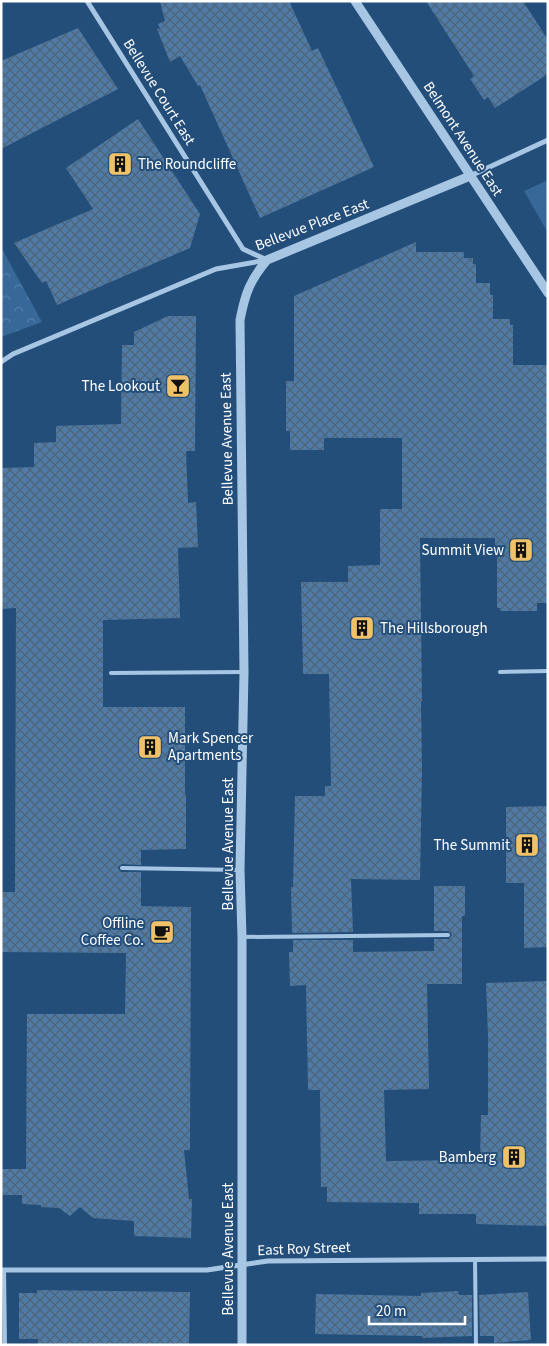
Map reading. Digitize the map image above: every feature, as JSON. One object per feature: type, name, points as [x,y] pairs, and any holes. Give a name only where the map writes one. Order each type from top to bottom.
[{"type":"street","name":"Bellevue Court East","points":[[87,1],[243,249],[267,260]]},
{"type":"street","name":"Belmont Avenue East","points":[[355,1],[548,292]]},
{"type":"street","name":"Bellevue Place East","points":[[1,362],[13,354],[216,269],[267,260],[470,176],[548,140]]},
{"type":"street","name":"Bellevue Avenue East","points":[[242,1345],[242,937],[240,870],[244,672],[240,320],[249,287],[256,273],[267,260]]},
{"type":"street","name":"East Roy Street","points":[[3,1270],[207,1270],[268,1262],[548,1258]]},
{"type":"lane","points":[[500,672],[548,671]]},
{"type":"lane","points":[[111,673],[244,672]]},
{"type":"lane","points":[[122,868],[240,870]]},
{"type":"lane","points":[[242,937],[448,934]]},
{"type":"lane","points":[[475,1259],[476,1345]]},
{"type":"lane","points":[[3,1270],[5,1345]]},
{"type":"green space","points":[[548,180],[548,233],[524,191]]},
{"type":"green space","points":[[1,247],[42,322],[1,337]]},
{"type":"building","points":[[160,1],[289,1],[312,51],[318,48],[374,167],[260,218],[200,85],[198,86],[180,56],[170,62],[157,29],[160,28],[158,24],[165,21]]},
{"type":"building","points":[[426,1],[523,1],[548,40],[548,74],[495,108],[488,97],[484,100],[470,79],[474,76]]},
{"type":"building","points":[[78,28],[118,89],[1,149],[1,61]]},
{"type":"building","name":"The Roundcliffe","points":[[138,119],[200,214],[190,248],[57,305],[46,281],[42,283],[14,243],[93,209],[66,168]]},
{"type":"building","points":[[416,242],[416,252],[464,252],[464,258],[473,258],[473,264],[476,264],[476,283],[490,283],[490,295],[493,295],[493,319],[510,319],[510,325],[513,325],[513,365],[548,365],[548,603],[537,603],[537,611],[500,611],[500,608],[497,608],[495,538],[420,538],[422,768],[420,880],[351,879],[353,932],[292,933],[291,887],[293,887],[295,796],[325,796],[325,786],[331,786],[329,674],[303,674],[301,582],[348,582],[348,566],[380,565],[380,509],[402,509],[402,438],[324,438],[324,450],[290,450],[290,431],[286,431],[286,381],[294,381],[294,296]]},
{"type":"building","points":[[168,316],[196,316],[195,451],[186,451],[188,503],[196,502],[198,547],[178,548],[180,618],[103,620],[103,707],[185,707],[186,849],[141,850],[141,865],[122,864],[118,868],[121,872],[141,872],[141,906],[191,907],[190,1150],[184,1150],[189,1199],[192,1199],[191,1238],[134,1236],[134,1221],[93,1218],[80,1207],[70,1216],[59,1208],[22,1204],[22,1195],[1,1195],[1,1169],[26,1169],[27,1014],[125,1014],[126,953],[1,952],[1,892],[15,892],[16,608],[1,609],[1,468],[34,467],[34,443],[56,442],[56,426],[121,424],[122,345],[134,345],[134,332]]},
{"type":"building","name":"The Summit","points":[[548,806],[548,947],[524,948],[524,883],[506,883],[506,807]]},
{"type":"building","points":[[434,886],[465,886],[465,916],[462,916],[462,984],[427,984],[429,1089],[384,1090],[386,1161],[480,1160],[481,1115],[488,1115],[486,983],[548,981],[548,1226],[476,1224],[476,1214],[419,1214],[419,1203],[327,1202],[327,1187],[321,1187],[320,1090],[308,1090],[306,985],[290,986],[289,952],[293,952],[293,940],[353,940],[353,952],[434,951],[434,939],[449,939],[452,935],[448,931],[434,931]]},
{"type":"building","points":[[37,1290],[190,1292],[189,1345],[38,1344],[38,1339],[19,1339],[19,1293],[37,1293]]},
{"type":"building","points":[[458,1291],[459,1295],[472,1295],[472,1336],[422,1338],[422,1336],[315,1334],[316,1294],[421,1296],[421,1293]]},
{"type":"building","points":[[528,1292],[531,1340],[494,1343],[494,1336],[480,1336],[479,1295]]},
{"type":"place","name":"The Roundcliffe","points":[[120,164]]},
{"type":"place","name":"The Lookout","points":[[178,386]]},
{"type":"place","name":"Summit View","points":[[521,550]]},
{"type":"place","name":"The Hillsborough","points":[[362,628]]},
{"type":"place","name":"Mark Spencer Apartments","points":[[150,747]]},
{"type":"place","name":"The Summit","points":[[527,845]]},
{"type":"place","name":"Offline Coffee Co.","points":[[162,932]]},
{"type":"place","name":"Bamberg","points":[[514,1157]]}]
